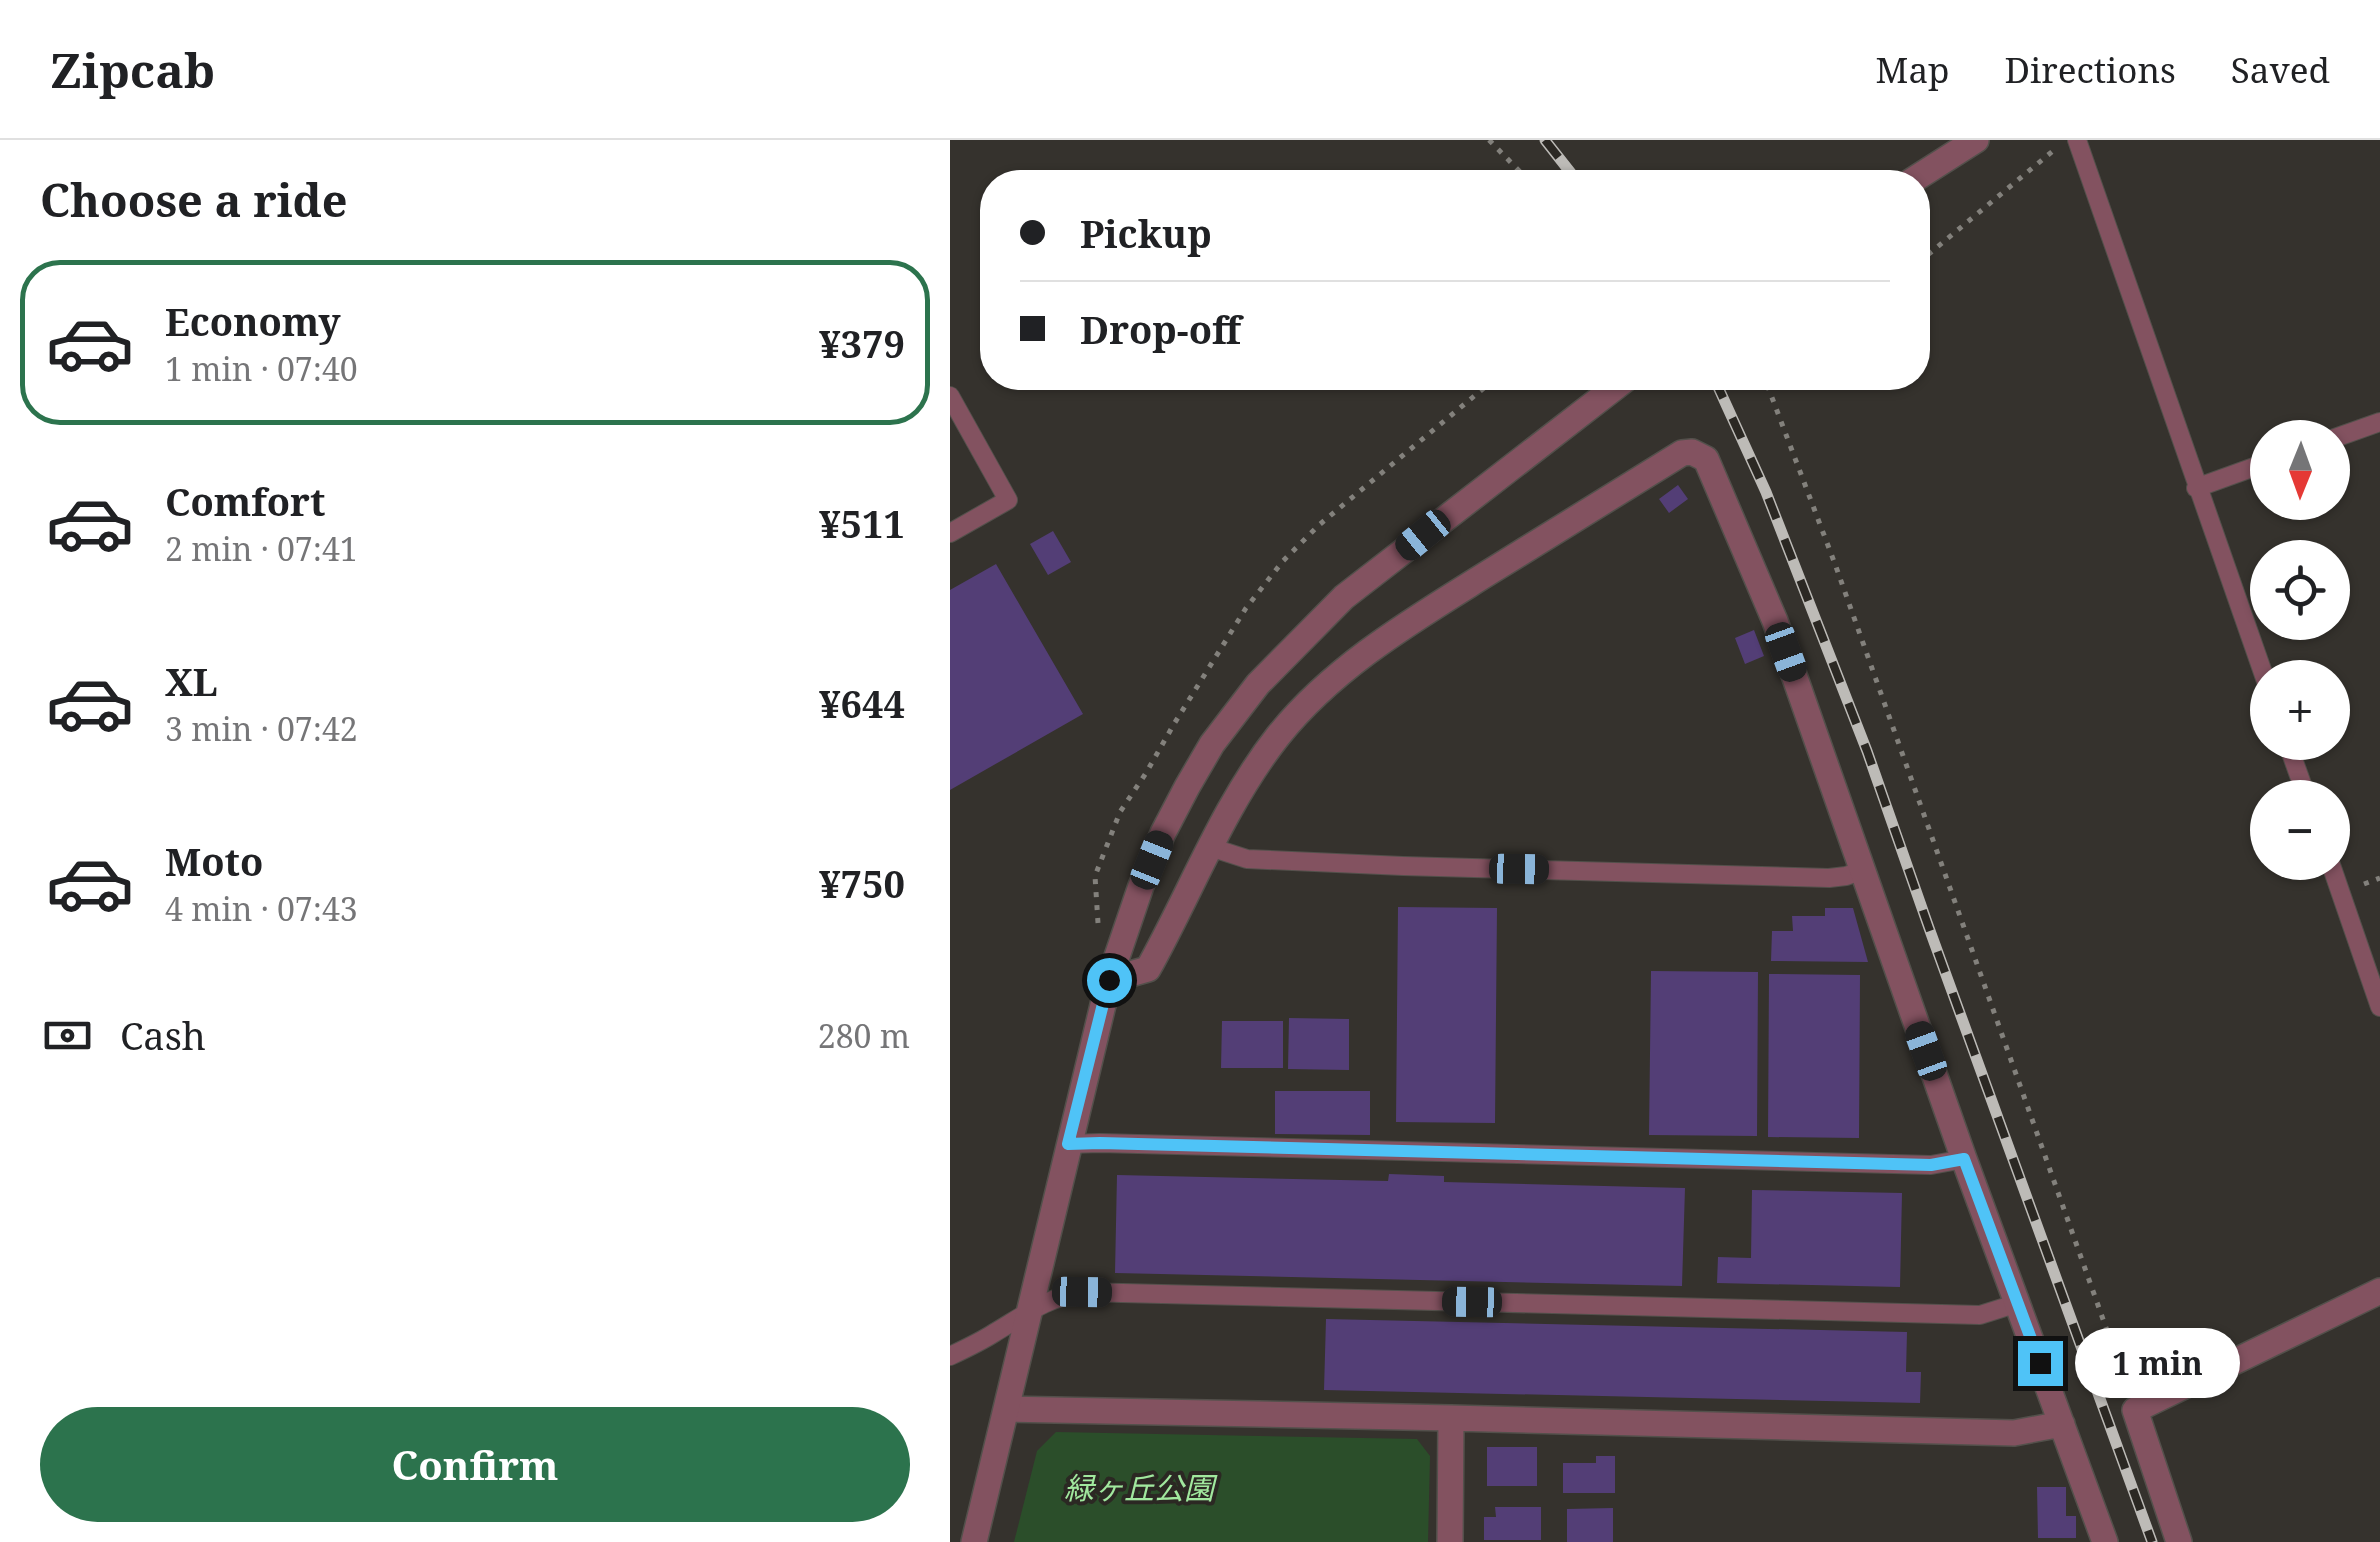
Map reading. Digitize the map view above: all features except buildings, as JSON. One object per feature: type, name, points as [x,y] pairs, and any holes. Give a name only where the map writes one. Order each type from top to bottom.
[{"type":"street","points":[[1929,170],[1976,140]]},
{"type":"street","points":[[974,1542],[1109,980],[1163,833],[1212,744],[1258,684],[1344,597],[1612,390]]},
{"type":"street","points":[[1109,980],[1148,969],[1247,779],[1308,702],[1404,626],[1682,453],[1692,452],[1706,459],[1775,621],[1964,1159],[2105,1542]]},
{"type":"street","points":[[2179,1542],[2136,1410],[2380,1291]]},
{"type":"street","points":[[1007,1409],[2014,1434],[2062,1424]]},
{"type":"street","points":[[1450,1542],[1451,1418]]},
{"type":"lane","points":[[2076,140],[2258,660]]},
{"type":"lane","points":[[950,396],[1008,500],[950,533]]},
{"type":"lane","points":[[2350,433],[2380,422]]},
{"type":"lane","points":[[2196,488],[2250,468]]},
{"type":"lane","points":[[1210,846],[1248,859],[1403,866],[1829,878],[1863,870]]},
{"type":"lane","points":[[2336,880],[2380,1007]]},
{"type":"lane","points":[[1068,1144],[1931,1165],[1964,1159]]},
{"type":"lane","points":[[950,1356],[1030,1310],[1061,1295],[1082,1292],[1980,1314],[2018,1303]]},
{"type":"path","points":[[1489,140],[1518,170]]},
{"type":"path","points":[[1930,253],[2066,140]]},
{"type":"path","points":[[1094,876],[1120,812],[1246,608],[1319,525],[1482,390]]},
{"type":"path","points":[[1769,390],[1835,564],[2136,1410]]},
{"type":"green space","name":"緑ヶ丘公園","points":[[1056,1432],[1417,1439],[1430,1456],[1428,1542],[1014,1542],[1037,1451]]},
{"type":"railway","points":[[1545,140],[1569,170]]},
{"type":"railway","points":[[1719,390],[1766,492],[1867,751],[2152,1542]]},
{"type":"route","points":[[1109,980],[1068,1144],[1931,1165],[1964,1159],[2040,1363]]}]
